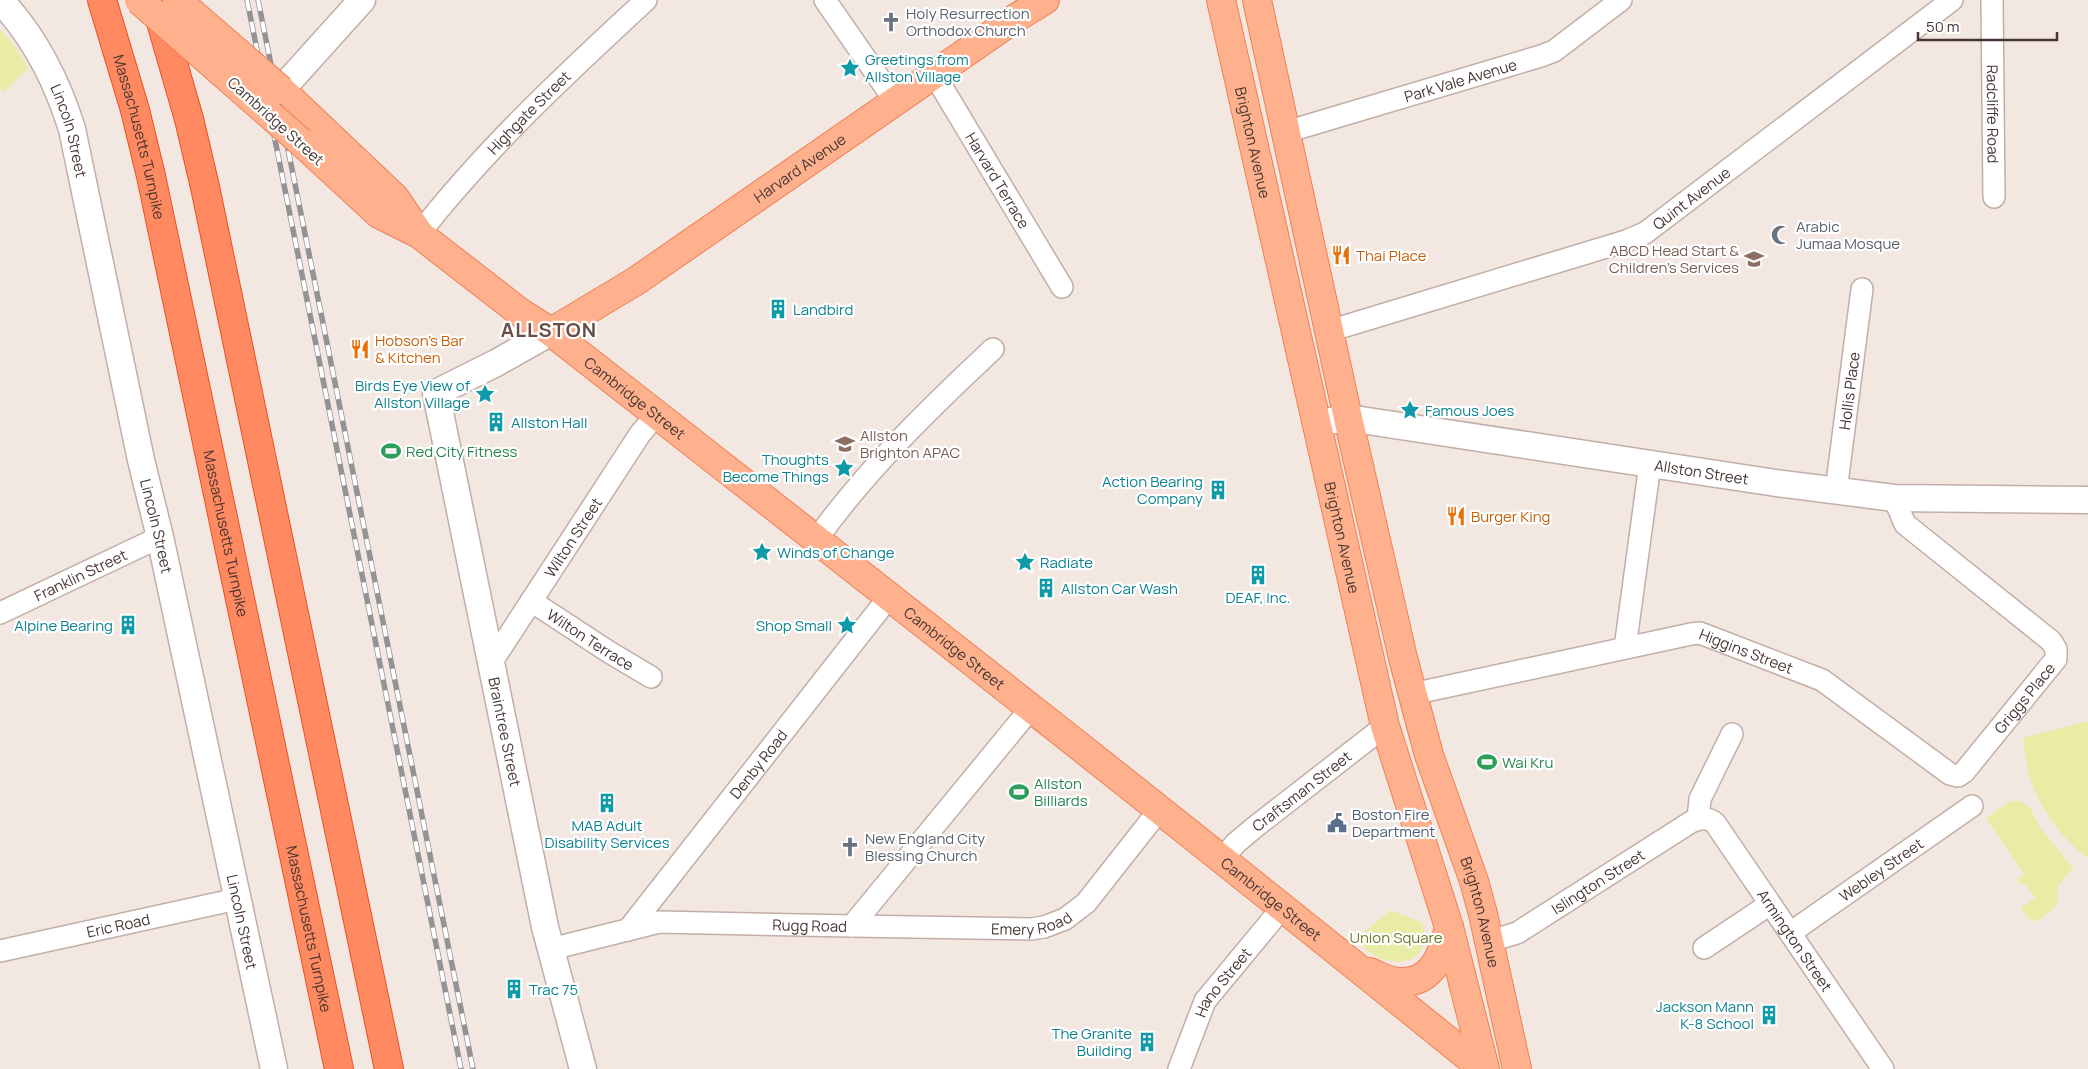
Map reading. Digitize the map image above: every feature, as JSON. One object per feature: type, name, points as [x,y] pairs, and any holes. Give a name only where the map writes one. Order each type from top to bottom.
[{"type":"highway","name":"Massachusetts Turnpike","points":[[102,0],[126,78],[151,176],[339,1069]]},
{"type":"highway","points":[[154,0],[189,119],[205,187],[388,1069]]},
{"type":"main road","name":"Cambridge Street","points":[[139,0],[302,142],[379,214],[419,234],[657,414],[1160,809],[1484,1069]]},
{"type":"main road","name":"Cambridge Street","points":[[177,0],[288,90],[395,198],[419,234]]},
{"type":"main road","name":"Harvard Avenue","points":[[551,332],[636,281],[1014,19],[1045,0]]},
{"type":"main road","name":"Brighton Avenue","points":[[1221,0],[1385,726],[1449,927],[1484,1069]]},
{"type":"main road","name":"Brighton Avenue","points":[[1257,0],[1348,418],[1412,694],[1439,786],[1474,881],[1490,941],[1517,1069]]},
{"type":"main road","points":[[1360,968],[1392,981],[1414,980],[1438,963],[1444,951],[1449,927]]},
{"type":"street","name":"Lincoln Street","points":[[0,0],[16,17],[43,57],[57,87],[70,123],[141,460],[160,537],[274,1069]]},
{"type":"street","points":[[288,90],[362,0]]},
{"type":"street","name":"Highgate Street","points":[[419,234],[436,212],[558,81],[646,0]]},
{"type":"street","points":[[825,0],[895,101]]},
{"type":"street","name":"Park Vale Avenue","points":[[1286,132],[1554,51],[1621,0]]},
{"type":"street","name":"Quint Avenue","points":[[1329,331],[1626,241],[1645,233],[1952,0]]},
{"type":"street","name":"Radcliffe Road","points":[[1992,0],[1994,197]]},
{"type":"street","name":"Harvard Terrace","points":[[934,74],[1062,287]]},
{"type":"street","name":"Hollis Place","points":[[1836,491],[1862,289]]},
{"type":"street","name":"Braintree Street","points":[[551,332],[496,363],[436,393],[551,950],[583,1069]]},
{"type":"street","points":[[816,540],[910,427],[993,349]]},
{"type":"street","name":"Wilton Street","points":[[491,663],[640,434],[657,414]]},
{"type":"street","name":"Allston Street","points":[[1317,423],[1348,418],[1650,464],[1894,498],[2088,500]]},
{"type":"street","points":[[1625,648],[1650,464]]},
{"type":"street","name":"Griggs Place","points":[[1835,689],[1950,774],[1958,776],[1964,772],[2056,659],[2056,649],[2051,641],[1905,524],[1894,498]]},
{"type":"street","name":"Franklin Street","points":[[0,613],[160,537]]},
{"type":"street","name":"Denby Road","points":[[628,930],[889,597]]},
{"type":"street","name":"Wilton Terrace","points":[[531,601],[651,677]]},
{"type":"street","name":"Higgins Street","points":[[1412,694],[1700,633],[1822,680],[1835,689]]},
{"type":"street","name":"Rugg Road","points":[[551,950],[659,922],[852,926],[1031,708]]},
{"type":"street","name":"Craftsman Street","points":[[1222,859],[1236,843],[1255,827],[1385,726]]},
{"type":"street","points":[[1701,818],[1700,799],[1732,734]]},
{"type":"street","name":"Webley Street","points":[[1790,932],[1972,806]]},
{"type":"street","name":"Emery Road","points":[[852,926],[1031,929],[1044,927],[1065,919],[1086,903],[1160,809]]},
{"type":"street","name":"Islington Street","points":[[1490,941],[1518,933],[1701,818]]},
{"type":"street","name":"Armington Street","points":[[1701,818],[1715,823],[1883,1069]]},
{"type":"street","name":"Eric Road","points":[[0,951],[237,898]]},
{"type":"street","points":[[1704,948],[1770,904]]},
{"type":"street","name":"Hano Street","points":[[1179,1069],[1205,1001],[1282,908]]},
{"type":"green space","points":[[0,29],[17,49],[28,68],[5,92],[0,88]]},
{"type":"green space","points":[[2088,721],[2088,858],[2054,824],[2035,791],[2029,775],[2023,738]]},
{"type":"green space","points":[[2010,801],[2020,801],[2030,808],[2041,829],[2073,868],[2057,887],[2057,903],[2054,909],[2036,921],[2031,921],[2021,908],[2035,898],[2025,883],[2021,885],[2017,879],[2024,874],[1986,818]]},
{"type":"green space","name":"Union Square","points":[[1391,910],[1423,923],[1423,944],[1415,957],[1408,960],[1400,962],[1380,958],[1355,939]]},
{"type":"railway","points":[[247,0],[461,1069]]},
{"type":"railway","points":[[258,0],[473,1069]]},
{"type":"place","name":"Holy Resurrection Orthodox Church","points":[[891,22]]},
{"type":"place","name":"Greetings from Allston Village","points":[[850,68]]},
{"type":"place","name":"Arabic Jumaa Mosque","points":[[1781,235]]},
{"type":"place","name":"Thai Place","points":[[1341,255]]},
{"type":"place","name":"ABCD Head Start & Children's Services","points":[[1754,259]]},
{"type":"place","name":"Landbird","points":[[778,309]]},
{"type":"place","name":"Hobson's Bar & Kitchen","points":[[360,349]]},
{"type":"place","name":"Birds Eye View of Allston Village","points":[[485,394]]},
{"type":"place","name":"Famous Joes","points":[[1410,410]]},
{"type":"place","name":"Allston Hall","points":[[496,422]]},
{"type":"place","name":"Allston Brighton APAC","points":[[845,444]]},
{"type":"place","name":"Red City Fitness","points":[[391,451]]},
{"type":"place","name":"Thoughts Become Things","points":[[844,468]]},
{"type":"place","name":"Action Bearing Company","points":[[1218,490]]},
{"type":"place","name":"Burger King","points":[[1456,516]]},
{"type":"place","name":"Winds of Change","points":[[762,552]]},
{"type":"place","name":"Radiate","points":[[1025,562]]},
{"type":"place","name":"DEAF, Inc.","points":[[1258,575]]},
{"type":"place","name":"Allston Car Wash","points":[[1046,588]]},
{"type":"place","name":"Alpine Bearing","points":[[128,625]]},
{"type":"place","name":"Shop Small","points":[[847,625]]},
{"type":"place","name":"Wai Kru","points":[[1487,762]]},
{"type":"place","name":"Allston Billiards","points":[[1019,792]]},
{"type":"place","name":"MAB Adult Disability Services","points":[[607,803]]},
{"type":"place","name":"Boston Fire Department","points":[[1337,823]]},
{"type":"place","name":"New England City Blessing Church","points":[[850,847]]},
{"type":"place","name":"Trac 75","points":[[514,989]]},
{"type":"place","name":"Jackson Mann K-8 School","points":[[1769,1015]]},
{"type":"place","name":"The Granite Building","points":[[1147,1042]]},
{"type":"district","name":"ALLSTON","points":[[549,329]]}]
